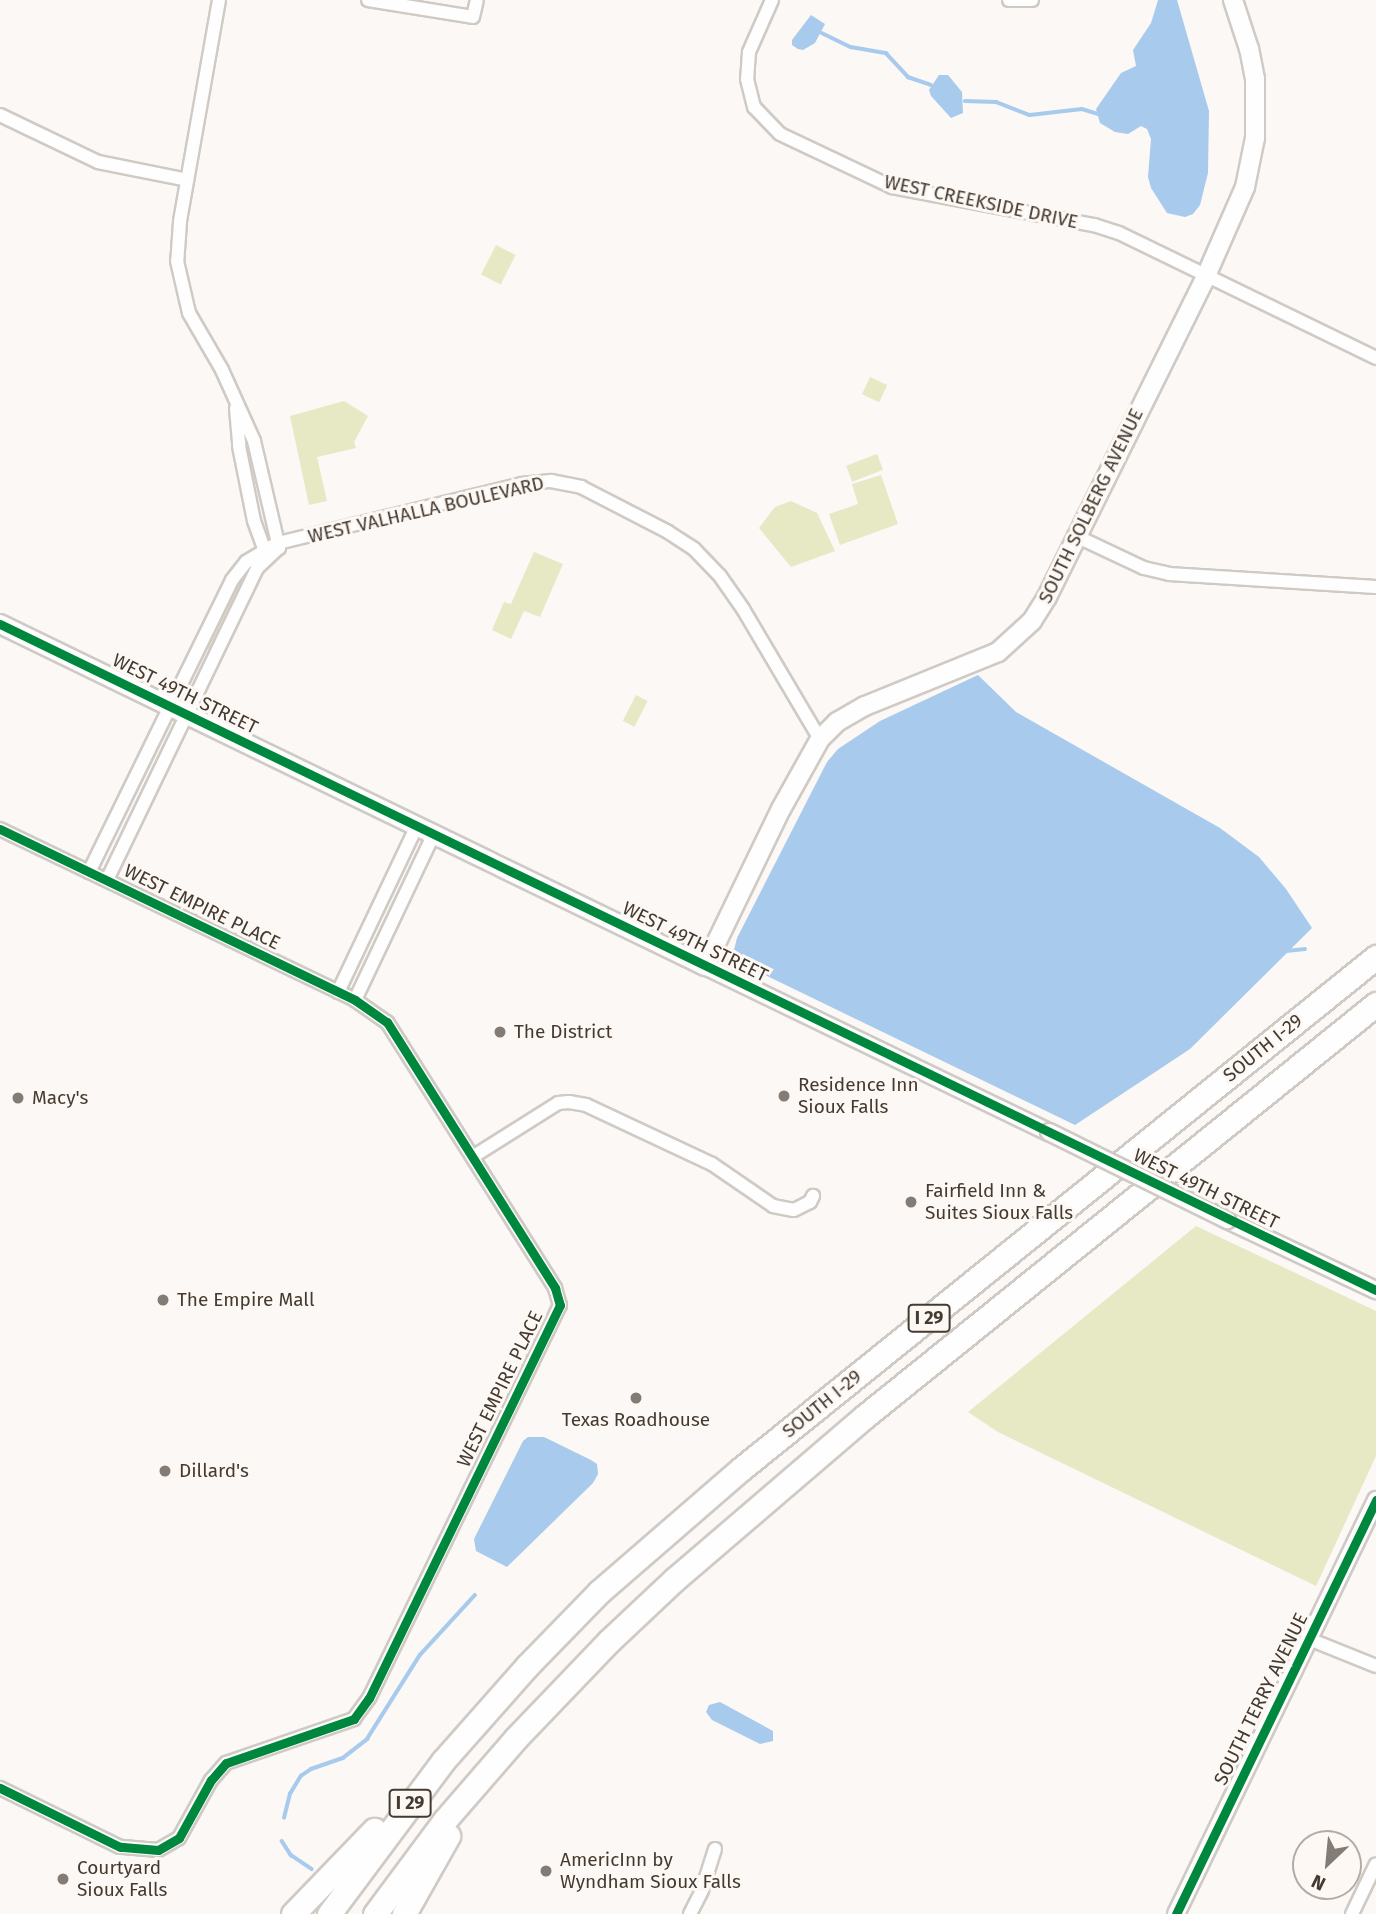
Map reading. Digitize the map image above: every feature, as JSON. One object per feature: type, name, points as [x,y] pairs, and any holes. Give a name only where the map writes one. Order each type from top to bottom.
[{"type":"highway","name":"SOUTH I-29","points":[[329,1914],[435,1772],[498,1698],[599,1592],[685,1515],[1376,957]]},
{"type":"highway","name":"SOUTH I-29","points":[[374,1914],[444,1820],[516,1738],[609,1641],[720,1540],[864,1417],[1376,1004]]},
{"type":"highway","points":[[293,1914],[498,1698]]},
{"type":"highway","points":[[404,1914],[441,1846],[516,1738]]},
{"type":"main road","name":"SOUTH SOLBERG AVENUE","points":[[705,966],[781,809],[820,739],[837,722],[866,706],[980,662],[1008,646],[1032,621],[1078,537],[1237,210],[1255,138],[1255,79],[1249,49],[1233,0]]},
{"type":"main road","name":"WEST 49TH STREET","points":[[0,624],[705,966]]},
{"type":"street","points":[[219,0],[178,245],[183,296],[197,329],[222,370],[254,441],[283,544]]},
{"type":"street","points":[[368,0],[473,18],[477,0]]},
{"type":"street","name":"WEST CREEKSIDE DRIVE","points":[[772,0],[749,52],[747,79],[754,107],[780,134],[892,187],[1094,225],[1133,240],[1376,358]]},
{"type":"street","points":[[1009,0],[1032,0]]},
{"type":"street","points":[[0,115],[98,162],[187,180]]},
{"type":"street","points":[[236,404],[239,446],[264,553]]},
{"type":"street","name":"WEST VALHALLA BOULEVARD","points":[[180,710],[232,580],[246,562],[283,544],[521,484],[551,481],[581,487],[668,532],[704,557],[743,609],[820,739]]},
{"type":"street","points":[[1078,537],[1144,568],[1170,575],[1376,587]]},
{"type":"street","points":[[89,872],[180,710]]},
{"type":"street","name":"WEST EMPIRE PLACE","points":[[107,880],[180,710]]},
{"type":"street","points":[[338,992],[417,826]]},
{"type":"street","name":"WEST EMPIRE PLACE","points":[[0,829],[355,1000],[387,1022],[555,1288],[560,1305],[360,1712],[346,1723],[226,1763],[211,1780],[179,1838],[158,1850],[120,1847],[0,1788]]},
{"type":"street","points":[[355,1000],[435,834]]},
{"type":"street","name":"WEST 49TH STREET","points":[[705,966],[1376,1290]]},
{"type":"street","points":[[474,1156],[558,1103],[569,1102],[586,1105],[712,1164],[774,1206],[793,1210],[810,1202],[813,1196]]},
{"type":"street","name":"SOUTH TERRY AVENUE","points":[[1176,1914],[1376,1500]]},
{"type":"street","points":[[1310,1639],[1376,1666]]},
{"type":"street","points":[[690,1914],[702,1890],[715,1849]]},
{"type":"street","points":[[1352,1914],[1376,1864]]},
{"type":"green space","points":[[496,245],[516,255],[501,284],[481,274]]},
{"type":"green space","points":[[870,377],[887,385],[879,402],[862,394]]},
{"type":"green space","points":[[344,401],[368,416],[354,442],[356,448],[317,457],[327,501],[309,505],[290,416]]},
{"type":"green space","points":[[877,454],[883,470],[852,482],[846,466]]},
{"type":"green space","points":[[881,475],[898,524],[840,545],[829,514],[858,504],[852,484]]},
{"type":"green space","points":[[791,501],[817,513],[835,551],[791,567],[759,528],[775,507]]},
{"type":"green space","points":[[534,552],[563,564],[540,617],[524,611],[511,639],[492,630],[504,602],[511,604]]},
{"type":"green space","points":[[236,583],[242,584],[239,591],[209,651],[207,647]]},
{"type":"green space","points":[[636,695],[648,701],[634,727],[623,721]]},
{"type":"green space","points":[[1196,1226],[1376,1311],[1376,1456],[1316,1586],[998,1432],[968,1412]]},
{"type":"water","points":[[1158,0],[1177,0],[1209,111],[1208,173],[1200,205],[1193,214],[1185,217],[1167,213],[1151,188],[1148,177],[1151,139],[1147,129],[1141,126],[1128,134],[1115,132],[1100,123],[1096,109],[1121,73],[1136,66],[1133,50],[1151,23]]},
{"type":"water","points":[[811,15],[825,24],[815,43],[803,50],[798,49],[792,45],[792,40]]},
{"type":"water","points":[[939,75],[948,75],[962,92],[963,113],[951,118],[931,96],[929,90]]},
{"type":"water","points":[[978,675],[1016,712],[1220,828],[1259,857],[1286,889],[1312,928],[1190,1049],[1075,1125],[738,962],[733,954],[737,938],[827,762],[838,749],[880,721]]},
{"type":"water","points":[[528,1437],[544,1437],[591,1460],[597,1464],[598,1474],[593,1483],[507,1567],[476,1551],[474,1539],[523,1441]]},
{"type":"water","points":[[720,1702],[773,1731],[773,1741],[760,1744],[712,1720],[706,1712],[709,1705]]},
{"type":"waterway","points":[[822,33],[851,47],[886,53],[908,77],[931,85]]},
{"type":"waterway","points":[[965,101],[996,102],[1030,115],[1082,109],[1098,114]]},
{"type":"waterway","points":[[1286,951],[1305,949]]},
{"type":"waterway","points":[[284,1818],[290,1794],[301,1776],[311,1769],[343,1758],[367,1739],[420,1655],[475,1595]]},
{"type":"waterway","points":[[282,1841],[291,1855],[312,1869]]},
{"type":"cycle path","points":[[0,624],[1376,1290]]},
{"type":"cycle path","points":[[0,829],[355,1000],[387,1022],[555,1288],[560,1305],[369,1698],[354,1719],[226,1763],[211,1780],[179,1838],[158,1850],[120,1847],[0,1788]]},
{"type":"cycle path","points":[[1176,1914],[1376,1500]]},
{"type":"place","name":"The District","points":[[500,1032]]},
{"type":"place","name":"Residence Inn Sioux Falls","points":[[784,1096]]},
{"type":"place","name":"Macy's","points":[[18,1098]]},
{"type":"place","name":"Fairfield Inn & Suites Sioux Falls","points":[[911,1202]]},
{"type":"place","name":"The Empire Mall","points":[[163,1300]]},
{"type":"place","name":"Texas Roadhouse","points":[[636,1398]]},
{"type":"place","name":"Dillard's","points":[[165,1471]]},
{"type":"place","name":"AmericInn by Wyndham Sioux Falls","points":[[546,1871]]},
{"type":"place","name":"Courtyard Sioux Falls","points":[[63,1879]]}]
